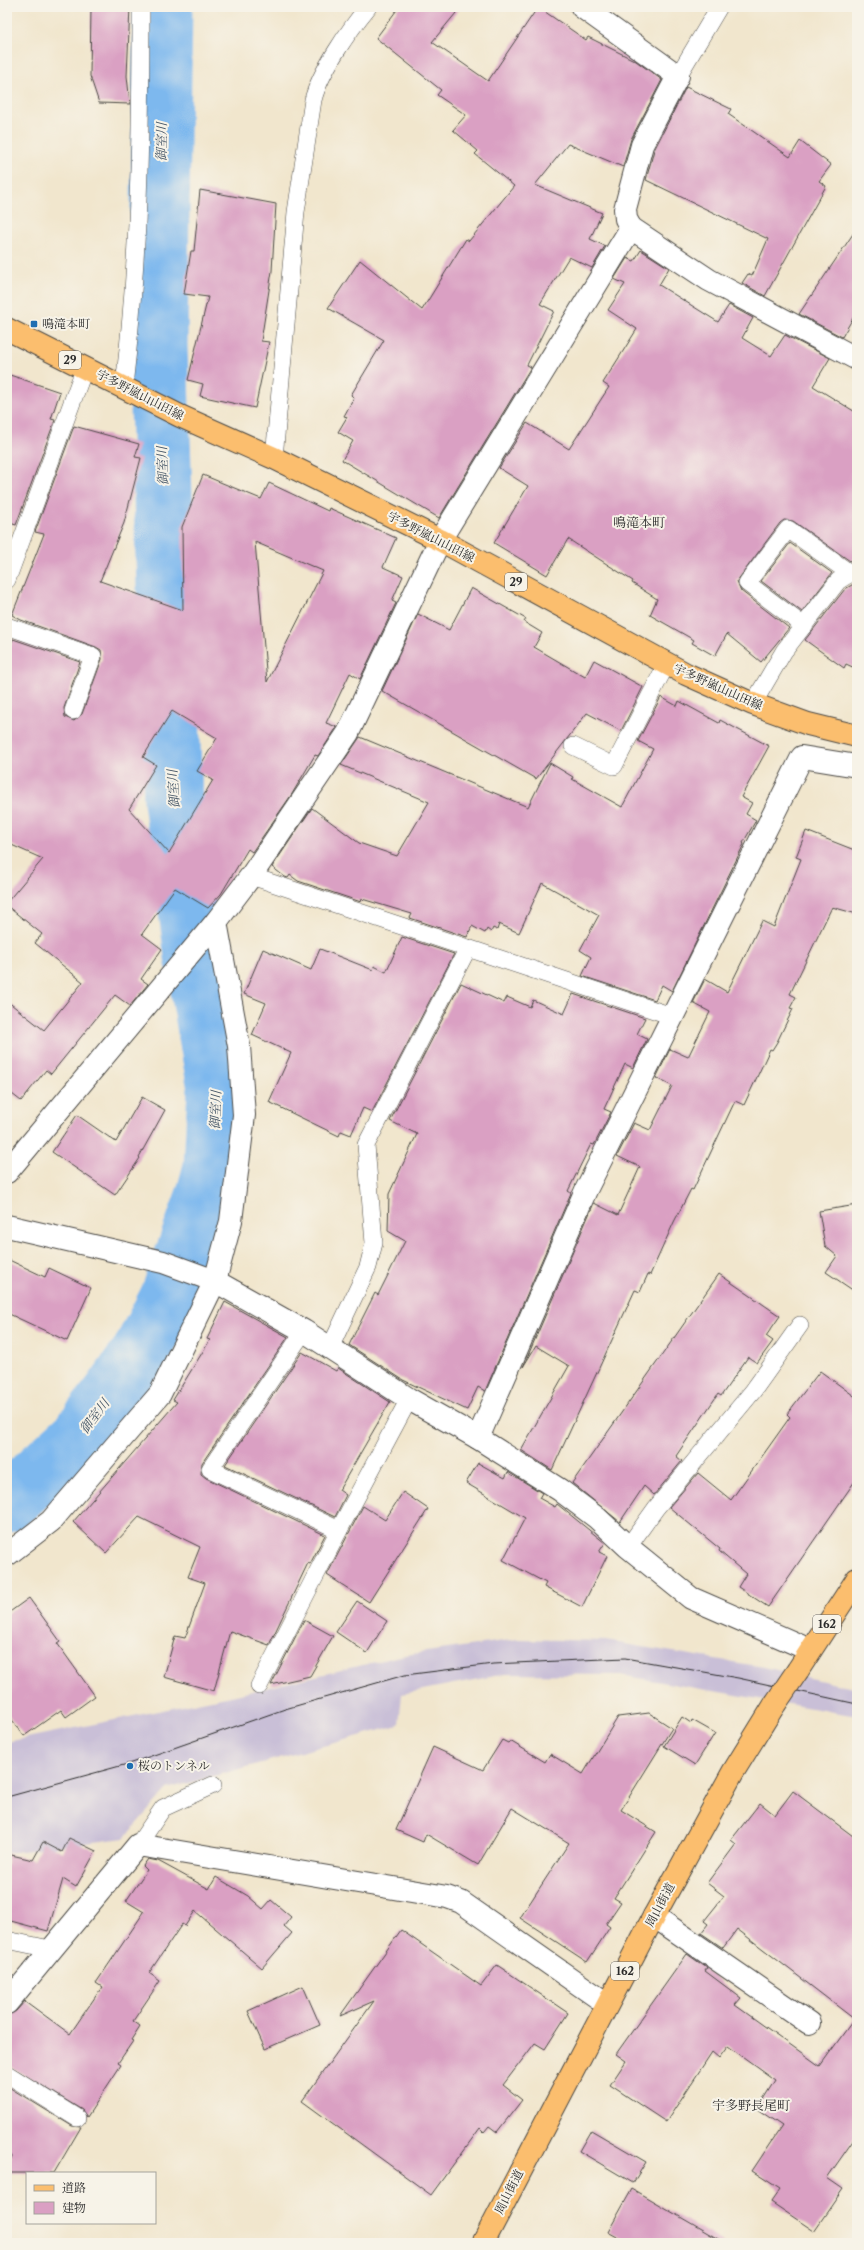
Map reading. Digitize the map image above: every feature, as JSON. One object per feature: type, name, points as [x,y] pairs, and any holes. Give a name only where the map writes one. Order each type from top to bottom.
[{"type":"main road","name":"宇多野嵐山山田線","points":[[7,330],[85,367],[180,416],[274,458],[440,540],[667,663],[753,704],[808,724],[857,736]]},
{"type":"main road","name":"周山街道","points":[[483,2243],[607,2004],[733,1772],[775,1704],[857,1579]]},
{"type":"street","points":[[582,7],[678,76],[642,145],[625,209],[626,219],[631,228],[709,280],[857,359]]},
{"type":"street","points":[[7,1172],[163,988],[214,925],[251,876],[348,733],[440,540],[631,228]]},
{"type":"street","points":[[478,1438],[586,1190],[802,757],[857,766]]},
{"type":"street","points":[[7,1554],[51,1521],[160,1394],[211,1279],[231,1222],[244,1115],[239,1046],[214,925]]},
{"type":"street","points":[[7,1226],[163,1262],[211,1279],[304,1331],[409,1399],[478,1438],[560,1490],[597,1518],[628,1547],[691,1598],[810,1650]]},
{"type":"street","points":[[7,2004],[50,1949],[138,1845],[447,1897],[461,1902],[607,2004]]},
{"type":"street","points":[[654,1916],[809,2023]]},
{"type":"lane","points":[[128,389],[141,165],[141,7]]},
{"type":"lane","points":[[274,458],[296,212],[313,100],[316,86],[351,29],[368,7]]},
{"type":"lane","points":[[678,76],[719,7]]},
{"type":"lane","points":[[7,580],[85,367]]},
{"type":"lane","points":[[753,704],[784,651],[804,626],[838,580],[854,571],[788,529],[747,583],[804,626]]},
{"type":"lane","points":[[7,626],[93,656],[73,711]]},
{"type":"lane","points":[[573,746],[614,766],[667,663]]},
{"type":"lane","points":[[251,876],[672,1016]]},
{"type":"lane","points":[[330,1348],[368,1267],[374,1243],[366,1145],[468,948]]},
{"type":"lane","points":[[628,1547],[656,1508],[753,1391],[800,1325]]},
{"type":"lane","points":[[304,1331],[210,1470],[339,1530]]},
{"type":"lane","points":[[260,1686],[339,1530],[409,1399]]},
{"type":"lane","points":[[138,1845],[163,1808],[213,1785]]},
{"type":"lane","points":[[7,1940],[50,1949]]},
{"type":"lane","points":[[7,2074],[77,2118]]},
{"type":"shaded area","name":"桜のトンネル","points":[[518,1639],[606,1641],[764,1667],[857,1689],[857,1716],[621,1675],[505,1674],[402,1694],[399,1725],[167,1789],[124,1838],[7,1853],[7,1742],[236,1695],[405,1655]]},
{"type":"building","points":[[91,7],[130,7],[127,76],[130,104],[99,103],[90,76]]},
{"type":"building","points":[[399,7],[461,7],[432,42],[488,81],[538,7],[586,40],[588,37],[636,61],[662,80],[631,139],[623,167],[568,144],[535,185],[602,213],[590,239],[605,246],[592,268],[569,257],[540,304],[554,311],[527,365],[531,367],[439,518],[342,460],[353,441],[338,432],[347,417],[344,416],[354,398],[351,395],[384,340],[328,308],[360,260],[422,310],[466,239],[469,241],[514,186],[475,154],[478,151],[453,130],[466,115],[437,95],[441,90],[376,38]]},
{"type":"building","points":[[686,87],[731,109],[728,114],[790,157],[800,141],[831,165],[819,181],[826,186],[765,296],[742,283],[748,274],[752,276],[768,239],[646,180],[654,150]]},
{"type":"building","points":[[200,190],[276,204],[272,271],[261,341],[269,342],[255,408],[200,396],[203,384],[188,380],[208,297],[184,294],[191,251],[194,251]]},
{"type":"building","points":[[857,228],[857,311],[842,337],[799,314]]},
{"type":"building","points":[[641,250],[669,268],[659,285],[718,322],[729,305],[753,318],[742,338],[771,356],[785,335],[830,358],[813,386],[857,413],[857,559],[850,561],[793,521],[784,520],[780,523],[737,581],[741,591],[789,628],[761,662],[727,634],[715,656],[692,643],[694,640],[650,615],[657,599],[632,583],[633,581],[568,539],[547,575],[494,543],[528,486],[499,468],[527,423],[569,449],[609,387],[603,383],[637,329],[608,310],[625,284],[614,279],[627,258],[634,261]]},
{"type":"building","points":[[7,374],[60,392],[51,419],[55,420],[16,525],[7,522]]},
{"type":"building","points":[[74,426],[139,444],[135,457],[141,458],[124,523],[100,581],[183,610],[182,527],[203,475],[261,499],[269,483],[328,511],[329,508],[396,538],[383,567],[403,576],[392,601],[396,603],[360,679],[350,673],[326,723],[337,727],[318,756],[315,755],[292,794],[252,852],[248,849],[221,894],[208,908],[175,888],[142,934],[162,949],[141,979],[148,984],[130,1006],[115,995],[51,1074],[46,1070],[21,1101],[7,1090],[7,1001],[44,1030],[83,982],[35,943],[42,934],[7,906],[7,902],[43,859],[7,843],[7,653],[13,639],[80,662],[64,708],[65,717],[74,721],[82,714],[102,659],[101,650],[96,647],[21,620],[12,615],[44,534],[35,532]],"holes":[[[255,542],[323,571],[267,682]],[[172,711],[217,738],[197,771],[213,780],[169,853],[129,809],[156,765],[143,757]]]},
{"type":"building","points":[[790,543],[832,573],[802,612],[761,581]]},
{"type":"building","points":[[857,582],[857,669],[846,664],[844,668],[805,640],[845,589]]},
{"type":"building","points":[[471,588],[526,619],[524,622],[542,633],[534,647],[585,677],[594,660],[643,687],[621,731],[587,713],[536,779],[382,691],[418,614],[449,630]]},
{"type":"building","points":[[661,697],[677,706],[679,701],[719,723],[720,720],[769,746],[741,797],[752,803],[746,814],[756,820],[743,843],[744,844],[672,991],[662,985],[655,1000],[582,976],[591,957],[580,950],[599,915],[542,883],[519,933],[499,924],[497,930],[493,928],[491,932],[487,929],[485,933],[472,926],[467,937],[410,918],[412,914],[362,899],[361,902],[298,881],[290,875],[288,878],[285,877],[272,867],[312,808],[359,843],[397,856],[429,802],[341,765],[360,737],[528,807],[550,763],[573,777],[572,779],[622,807],[653,749],[638,741]]},
{"type":"building","points":[[806,831],[857,851],[857,914],[832,907],[790,994],[796,997],[790,1008],[793,1009],[777,1042],[772,1050],[770,1049],[744,1105],[735,1101],[693,1190],[691,1189],[674,1222],[650,1275],[648,1274],[640,1292],[635,1290],[552,1470],[521,1450],[569,1366],[536,1346],[523,1367],[594,1203],[618,1215],[640,1167],[617,1156],[634,1123],[650,1130],[672,1086],[656,1078],[670,1049],[688,1057],[710,1012],[693,1003],[705,979],[727,992],[762,921],[774,927],[801,859],[796,857]]},
{"type":"building","points":[[402,937],[454,954],[372,1112],[363,1108],[351,1135],[341,1131],[339,1136],[269,1102],[291,1053],[252,1035],[266,1003],[244,994],[263,949],[311,970],[320,949],[373,970],[374,966],[386,972]]},
{"type":"building","points":[[461,983],[504,1003],[507,997],[530,1007],[533,1000],[564,1014],[573,994],[645,1018],[637,1034],[647,1039],[633,1068],[625,1064],[604,1109],[611,1112],[594,1145],[591,1144],[568,1191],[571,1193],[485,1391],[478,1387],[467,1410],[403,1380],[349,1345],[375,1293],[378,1295],[405,1241],[388,1231],[389,1194],[417,1134],[390,1121]]},
{"type":"building","points":[[142,1097],[165,1110],[139,1157],[140,1158],[115,1195],[52,1152],[77,1115],[116,1142]]},
{"type":"building","points":[[857,1205],[857,1293],[826,1272],[837,1256],[825,1246],[819,1211]]},
{"type":"building","points":[[7,1259],[45,1277],[49,1268],[91,1288],[67,1341],[7,1313]]},
{"type":"building","points":[[719,1274],[780,1316],[766,1336],[773,1341],[757,1363],[748,1357],[721,1396],[718,1394],[676,1456],[682,1461],[654,1495],[644,1486],[620,1522],[572,1483]]},
{"type":"building","points":[[225,1302],[288,1337],[202,1463],[201,1474],[206,1478],[325,1535],[310,1564],[308,1563],[269,1645],[230,1631],[214,1691],[164,1677],[175,1636],[185,1638],[205,1583],[188,1577],[200,1547],[139,1517],[106,1553],[73,1522],[177,1402],[173,1400],[210,1340],[207,1339]]},
{"type":"building","points":[[302,1352],[336,1371],[338,1368],[390,1402],[339,1490],[346,1495],[335,1517],[225,1465]]},
{"type":"building","points":[[820,1371],[857,1398],[857,1478],[768,1607],[738,1587],[746,1574],[719,1551],[720,1549],[669,1507],[698,1473],[731,1500],[790,1417],[787,1414]]},
{"type":"building","points":[[478,1463],[505,1478],[508,1472],[542,1493],[539,1498],[555,1507],[557,1504],[605,1543],[599,1552],[607,1556],[582,1607],[544,1587],[546,1583],[503,1560],[525,1518],[466,1483]]},
{"type":"building","points":[[403,1492],[428,1509],[369,1602],[327,1575],[363,1506],[385,1520]]},
{"type":"building","points":[[29,1598],[60,1641],[57,1643],[95,1696],[66,1717],[61,1710],[24,1736],[7,1713],[7,1614]]},
{"type":"building","points":[[357,1601],[387,1621],[367,1653],[336,1632]]},
{"type":"building","points":[[304,1620],[333,1636],[310,1676],[271,1685]]},
{"type":"building","points":[[649,1713],[672,1728],[621,1810],[656,1832],[614,1898],[621,1902],[606,1924],[610,1927],[587,1962],[520,1918],[569,1843],[512,1808],[478,1865],[426,1834],[423,1842],[396,1830],[433,1747],[483,1770],[502,1740],[508,1743],[510,1741],[545,1762],[550,1754],[583,1774],[618,1717]]},
{"type":"building","points":[[682,1717],[691,1723],[692,1720],[715,1733],[695,1765],[664,1746]]},
{"type":"building","points":[[793,1791],[857,1839],[857,2135],[827,2178],[843,2189],[814,2231],[771,2202],[780,2189],[752,2171],[782,2126],[757,2109],[775,2080],[728,2046],[719,2058],[712,2052],[666,2122],[610,2085],[626,2061],[616,2054],[687,1954],[707,1968],[705,1971],[741,1998],[735,2005],[820,2066],[854,2019],[737,1929],[723,1948],[701,1933],[708,1924],[704,1921],[724,1896],[707,1883],[736,1844],[731,1840],[760,1803],[775,1815]]},
{"type":"building","points":[[69,1838],[96,1851],[76,1887],[63,1879],[48,1931],[7,1920],[7,1854],[33,1860],[43,1842],[62,1852]]},
{"type":"building","points":[[148,1859],[158,1861],[209,1889],[216,1877],[248,1896],[263,1909],[271,1900],[291,1917],[284,1926],[292,1933],[262,1968],[195,1911],[185,1926],[182,1924],[149,1973],[160,1981],[133,2021],[140,2026],[131,2040],[133,2041],[118,2063],[121,2065],[87,2117],[82,2110],[7,2064],[7,2015],[16,2011],[25,2001],[70,2034],[102,1987],[96,1983],[144,1912],[126,1901],[147,1870],[143,1866]]},
{"type":"building","points":[[401,1930],[481,1986],[497,1965],[568,2013],[545,2049],[535,2043],[503,2085],[522,2100],[497,2132],[489,2126],[484,2132],[480,2128],[431,2195],[302,2101],[374,2001],[340,2016]]},
{"type":"building","points":[[303,1986],[320,2025],[265,2049],[248,2011]]},
{"type":"building","points":[[7,2086],[72,2126],[81,2127],[55,2172],[7,2173],[7,2167],[12,2156],[7,2153]]},
{"type":"building","points":[[591,2130],[646,2162],[633,2183],[579,2151]]},
{"type":"building","points":[[632,2189],[725,2243],[628,2243],[608,2232]]},
{"type":"waterway","name":"御室川","points":[[7,1503],[78,1438],[110,1397],[141,1353],[169,1298],[205,1197],[213,1167],[217,1088],[194,956],[173,801],[158,345],[163,7]]},
{"type":"tram line","points":[[7,1797],[131,1763],[285,1709],[405,1675],[493,1664],[625,1658],[738,1678],[857,1704]]},
{"type":"place","name":"鳴滝本町","points":[[34,324]]},
{"type":"place","name":"桜のトンネル","points":[[130,1766]]},
{"type":"district","name":"鳴滝本町","points":[[639,522]]},
{"type":"district","name":"宇多野長尾町","points":[[751,2105]]}]
